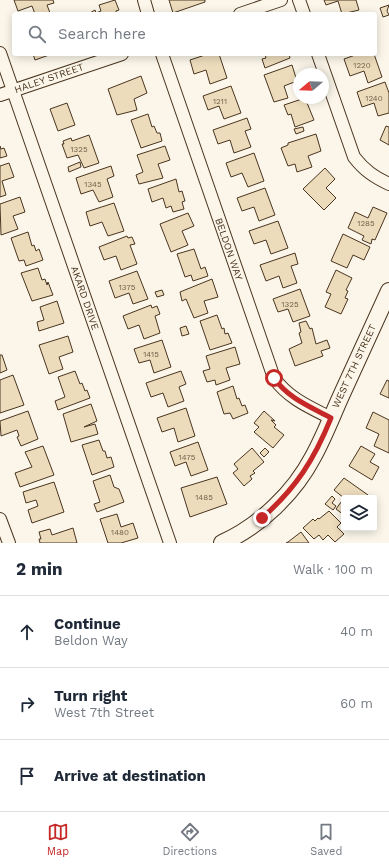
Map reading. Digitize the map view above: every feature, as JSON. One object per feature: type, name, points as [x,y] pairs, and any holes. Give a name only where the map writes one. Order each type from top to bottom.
[{"type":"main road","name":"WEST 7TH STREET","points":[[222,543],[262,518],[290,491],[313,457],[389,291]]},
{"type":"street","points":[[144,0],[147,12]]},
{"type":"street","points":[[246,12],[281,0]]},
{"type":"street","points":[[299,0],[303,12]]},
{"type":"street","name":"AKARD DRIVE","points":[[0,53],[170,543]]},
{"type":"street","name":"HALEY STREET","points":[[0,95],[116,56]]},
{"type":"street","name":"BELDON WAY","points":[[163,56],[274,378],[282,389],[293,397],[331,418]]},
{"type":"street","points":[[319,56],[354,157],[362,168],[373,176],[389,184]]},
{"type":"street","points":[[0,519],[10,543]]},
{"type":"building","points":[[14,0],[53,0],[54,3],[47,5],[50,12],[34,12],[32,6],[18,11]]},
{"type":"building","points":[[115,0],[119,10],[116,12],[98,12],[101,11],[99,5]]},
{"type":"building","points":[[169,0],[205,0],[205,2],[173,12]]},
{"type":"building","points":[[324,0],[356,0],[359,10],[341,12],[338,1],[326,5]]},
{"type":"building","points":[[389,5],[387,11],[389,15],[383,17],[380,8]]},
{"type":"building","points":[[34,56],[46,56],[35,60]]},
{"type":"building","points":[[202,56],[220,56],[227,78],[210,84],[206,70],[194,74],[190,60]]},
{"type":"building","points":[[266,56],[290,56],[290,58],[265,68],[262,59],[266,58]]},
{"type":"building","points":[[352,56],[375,56],[382,77],[368,83],[364,71],[350,76],[344,59]]},
{"type":"building","points":[[292,65],[293,83],[284,86],[288,98],[274,102],[264,75]]},
{"type":"building","points":[[141,76],[147,93],[134,99],[137,110],[117,115],[108,89]]},
{"type":"building","points":[[385,82],[389,93],[389,113],[378,116],[374,103],[362,107],[357,92]]},
{"type":"building","points":[[231,86],[241,113],[224,119],[219,106],[208,110],[203,96]]},
{"type":"building","points":[[293,102],[293,104],[307,104],[314,120],[295,127],[291,114],[288,115],[284,105]]},
{"type":"building","points":[[67,103],[75,125],[58,131],[50,109]]},
{"type":"building","points":[[148,114],[152,127],[154,126],[157,133],[160,133],[162,141],[141,148],[131,120]]},
{"type":"building","points":[[247,118],[251,129],[245,131],[251,147],[234,153],[230,140],[218,144],[213,130]]},
{"type":"building","points":[[386,126],[389,127],[389,145],[380,140]]},
{"type":"building","points":[[303,127],[304,131],[296,134],[294,129]]},
{"type":"building","points":[[316,134],[321,151],[308,156],[312,167],[297,172],[295,164],[288,166],[281,148],[288,145],[288,143]]},
{"type":"building","points":[[89,135],[99,163],[84,168],[78,155],[67,158],[62,144],[64,144],[63,141],[71,138],[72,141]]},
{"type":"building","points":[[0,146],[1,149],[4,148],[7,156],[0,158]]},
{"type":"building","points":[[165,146],[170,160],[158,164],[163,178],[139,184],[136,175],[143,172],[137,155]]},
{"type":"building","points":[[254,153],[264,181],[248,187],[242,173],[231,177],[226,163]]},
{"type":"building","points":[[80,162],[81,167],[69,172],[68,167]]},
{"type":"building","points":[[9,163],[14,177],[2,181],[6,195],[0,197],[0,166]]},
{"type":"building","points":[[111,166],[114,176],[107,179],[113,197],[99,202],[93,190],[81,194],[76,178]]},
{"type":"building","points":[[325,168],[335,179],[326,188],[336,198],[324,210],[303,189]]},
{"type":"building","points":[[176,179],[179,192],[182,191],[185,201],[182,202],[184,209],[173,212],[171,206],[166,208],[163,198],[152,202],[148,189]]},
{"type":"building","points":[[265,188],[275,215],[259,221],[254,207],[242,211],[237,198]]},
{"type":"building","points":[[20,197],[25,212],[13,216],[18,229],[1,235],[0,204]]},
{"type":"building","points":[[114,203],[124,231],[108,236],[102,222],[90,226],[86,212]]},
{"type":"building","points":[[373,207],[387,213],[375,240],[372,239],[371,244],[362,240],[364,236],[348,228],[355,212],[368,218]]},
{"type":"building","points":[[188,213],[194,226],[182,231],[188,245],[171,252],[160,224]]},
{"type":"building","points":[[278,221],[288,248],[271,254],[266,240],[254,244],[249,231]]},
{"type":"building","points":[[28,232],[32,246],[34,245],[36,251],[39,249],[43,260],[26,266],[24,260],[19,261],[11,238]]},
{"type":"building","points":[[343,234],[370,247],[364,260],[353,255],[347,268],[331,261]]},
{"type":"building","points":[[127,236],[128,238],[132,237],[135,244],[130,245],[137,264],[121,270],[116,256],[104,260],[99,247]]},
{"type":"building","points":[[194,249],[201,269],[205,267],[208,276],[193,281],[191,275],[185,277],[177,254]]},
{"type":"building","points":[[295,253],[298,264],[291,266],[297,283],[283,288],[279,276],[266,281],[260,265]]},
{"type":"building","points":[[38,268],[42,280],[45,279],[47,285],[48,282],[53,295],[32,301],[21,273]]},
{"type":"building","points":[[336,270],[352,278],[346,290],[348,291],[345,298],[348,299],[341,314],[325,307],[331,294],[326,292]]},
{"type":"building","points":[[137,271],[148,299],[133,304],[129,293],[115,298],[109,281]]},
{"type":"building","points":[[212,279],[218,297],[204,301],[208,313],[194,318],[186,299],[182,301],[180,292]]},
{"type":"building","points":[[300,289],[310,316],[293,322],[288,309],[278,312],[273,299]]},
{"type":"building","points":[[162,290],[164,295],[157,297],[155,292]]},
{"type":"building","points":[[57,301],[64,323],[39,331],[37,322],[44,320],[40,307]]},
{"type":"building","points":[[151,305],[152,308],[157,306],[160,314],[155,316],[160,333],[144,339],[139,325],[128,329],[123,316]]},
{"type":"building","points":[[217,315],[222,329],[224,328],[225,334],[228,333],[232,343],[210,350],[200,321]]},
{"type":"building","points":[[306,321],[310,329],[312,328],[316,344],[327,340],[330,348],[321,351],[323,356],[295,366],[289,349],[302,343],[299,333],[301,332],[299,323]]},
{"type":"building","points":[[186,326],[189,334],[182,336],[180,328]]},
{"type":"building","points":[[68,336],[73,352],[59,357],[63,369],[49,374],[39,345]]},
{"type":"building","points":[[162,340],[171,367],[154,373],[150,360],[139,363],[134,349]]},
{"type":"building","points":[[235,347],[240,364],[226,368],[230,380],[216,385],[215,380],[207,382],[203,371],[210,369],[206,356]]},
{"type":"building","points":[[0,355],[2,355],[7,370],[0,373]]},
{"type":"building","points":[[75,371],[80,384],[82,383],[85,391],[87,390],[90,398],[58,410],[55,401],[65,397],[58,377]]},
{"type":"building","points":[[181,371],[186,384],[179,387],[184,401],[168,407],[163,393],[151,397],[146,383]]},
{"type":"building","points":[[13,375],[24,405],[0,413],[0,380]]},
{"type":"building","points":[[387,380],[389,381],[389,398],[380,394]]},
{"type":"building","points":[[233,386],[237,399],[239,398],[242,406],[245,405],[248,413],[233,419],[230,413],[224,414],[217,392]]},
{"type":"building","points":[[91,404],[97,421],[84,427],[95,424],[98,434],[71,442],[63,414]]},
{"type":"building","points":[[186,408],[195,436],[178,442],[174,428],[162,432],[157,418]]},
{"type":"building","points":[[28,411],[38,439],[21,446],[17,437],[19,436],[17,430],[1,436],[0,421]]},
{"type":"building","points":[[264,411],[275,421],[271,420],[276,425],[274,427],[284,435],[273,448],[254,432],[259,427],[254,423]]},
{"type":"building","points":[[373,412],[389,420],[389,453],[374,446],[379,434],[366,428]]},
{"type":"building","points":[[99,440],[107,458],[111,457],[114,467],[92,475],[82,445]]},
{"type":"building","points":[[198,442],[208,470],[191,476],[186,462],[175,466],[170,452]]},
{"type":"building","points":[[43,446],[54,475],[20,487],[15,473],[32,467],[25,452]]},
{"type":"building","points":[[361,446],[375,454],[370,462],[379,467],[372,480],[349,466]]},
{"type":"building","points":[[252,448],[264,462],[253,471],[255,473],[250,476],[252,479],[244,486],[233,473],[238,469],[234,464]]},
{"type":"building","points":[[265,448],[269,452],[264,457],[260,453]]},
{"type":"building","points":[[110,475],[114,487],[119,489],[124,502],[97,512],[94,504],[100,502],[93,481]]},
{"type":"building","points":[[217,477],[227,504],[190,517],[181,488]]},
{"type":"building","points":[[344,478],[368,495],[341,496],[334,490]]},
{"type":"building","points":[[54,482],[64,512],[32,523],[28,510],[38,506],[36,500],[26,503],[23,492]]},
{"type":"building","points":[[332,496],[335,499],[332,503],[336,506],[333,510],[325,504]]},
{"type":"building","points":[[341,502],[341,513],[336,509]]},
{"type":"building","points":[[329,511],[341,523],[337,527],[344,534],[335,542],[328,535],[323,540],[319,535],[314,539],[303,528],[313,519],[315,521],[318,518],[319,519]]},
{"type":"building","points":[[117,514],[121,527],[133,523],[138,538],[121,543],[108,543],[100,519]]},
{"type":"building","points":[[73,528],[77,543],[40,543],[39,539],[41,539],[39,532],[50,529],[52,535]]},
{"type":"building","points":[[301,532],[309,543],[286,543],[288,542]]},
{"type":"route","points":[[262,518],[290,491],[301,476],[313,457],[331,418],[293,397],[282,389],[274,378]]}]
